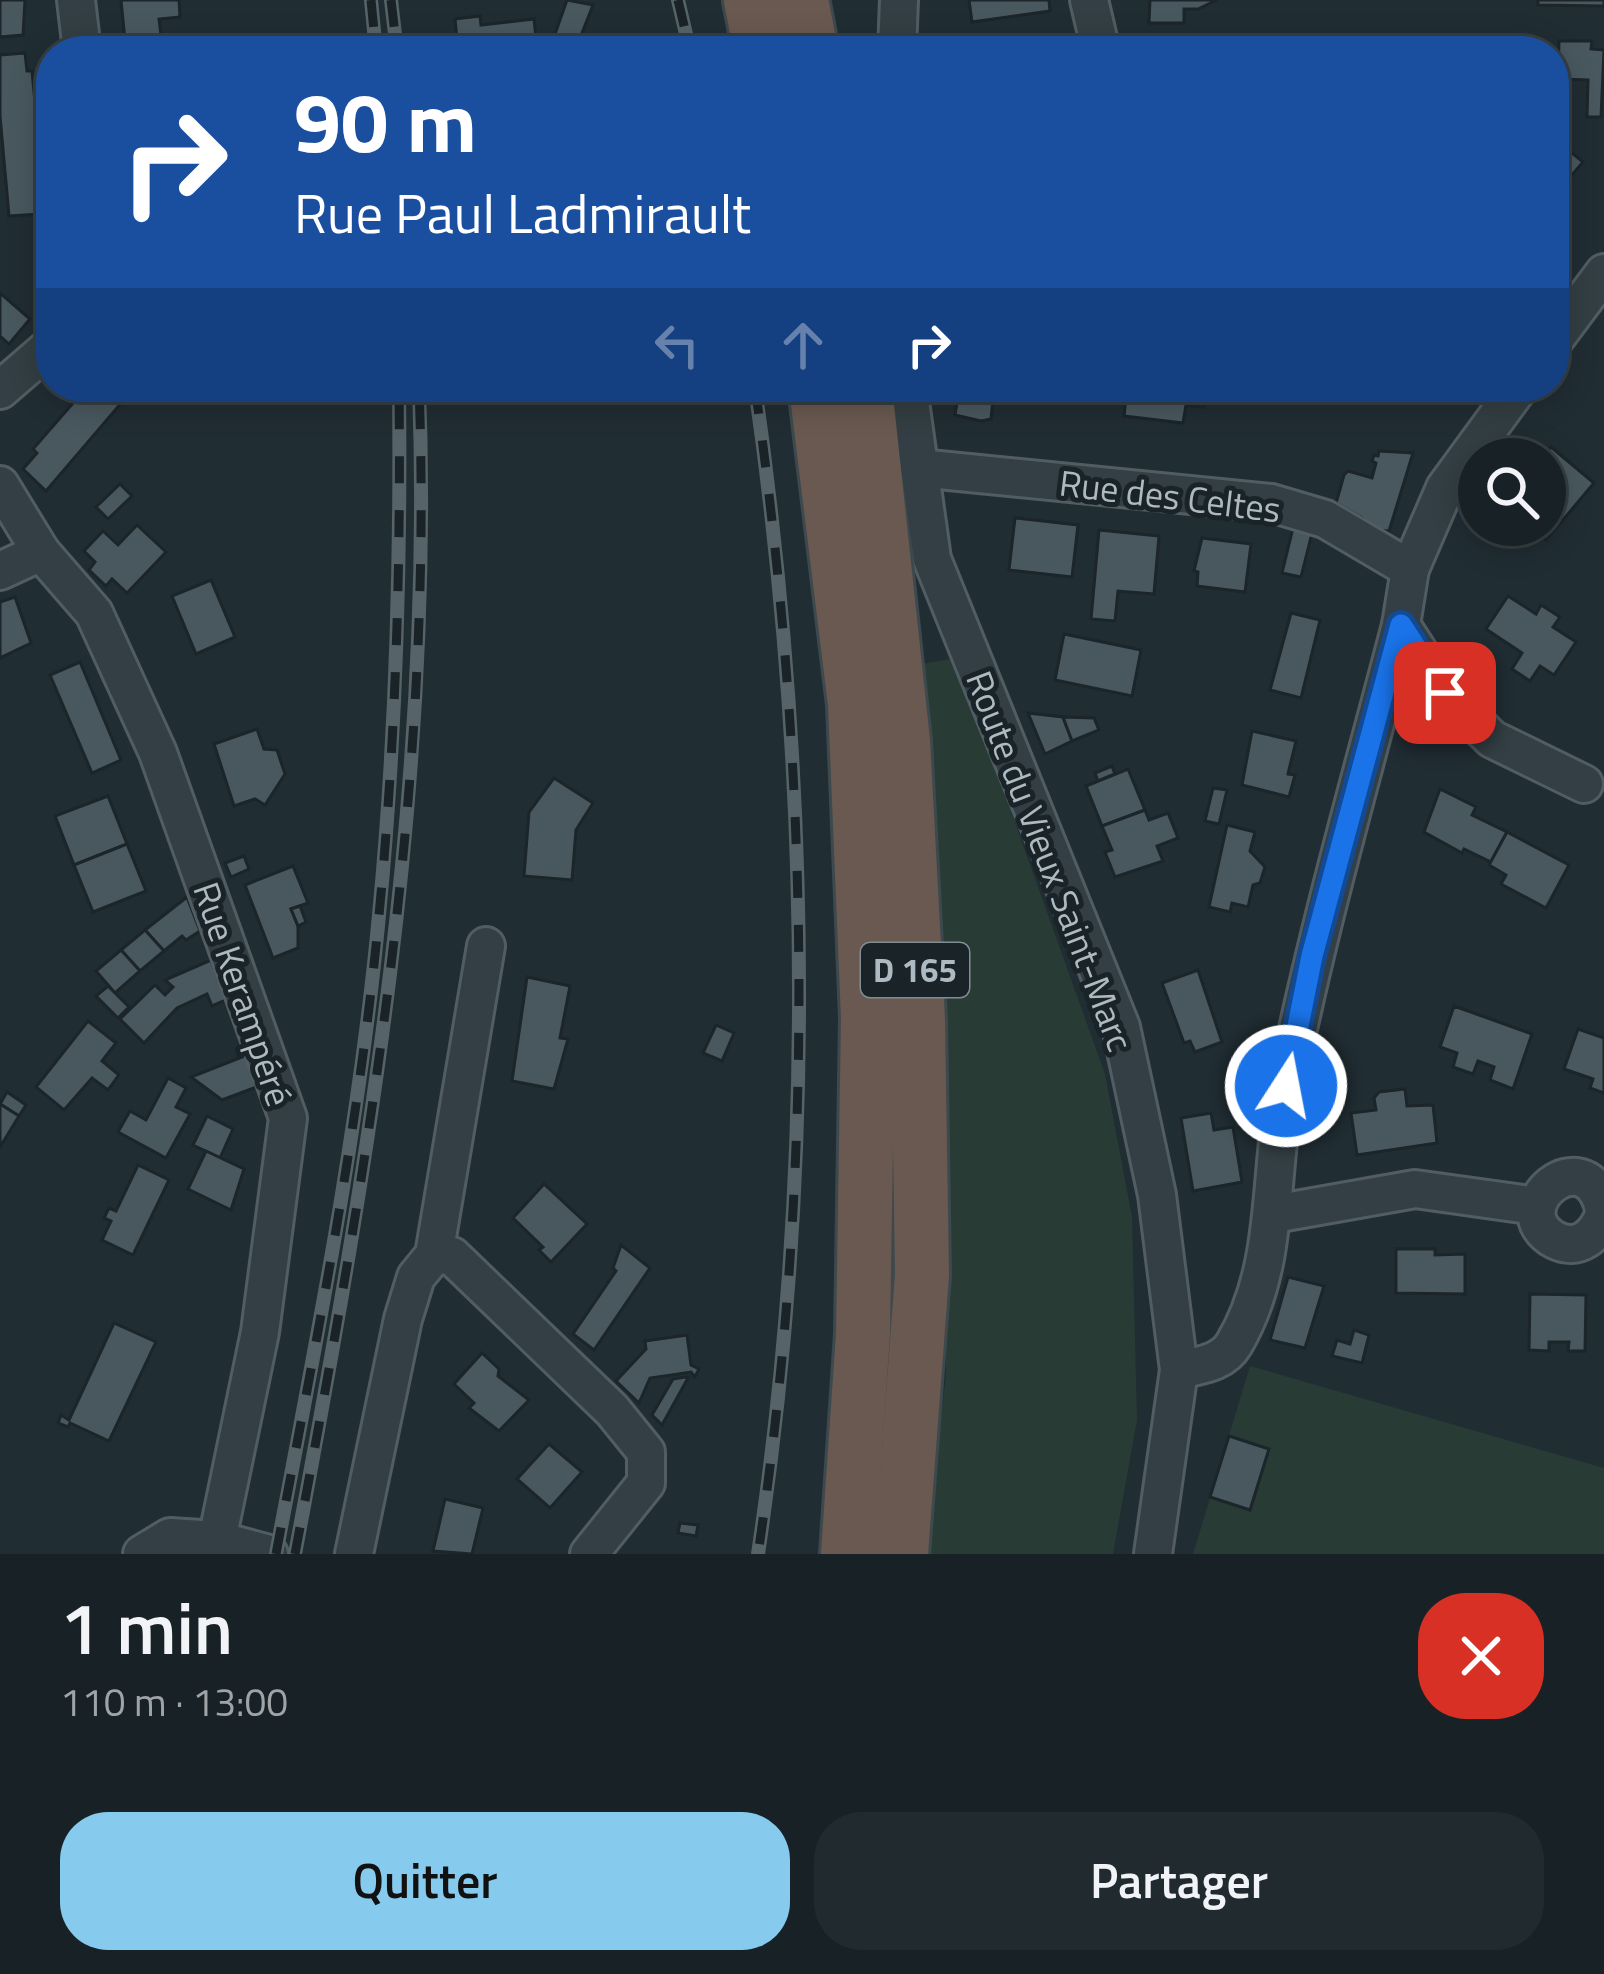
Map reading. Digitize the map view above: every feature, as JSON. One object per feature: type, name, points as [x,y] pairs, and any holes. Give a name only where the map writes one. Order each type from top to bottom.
[{"type":"highway","points":[[751,0],[757,36]]},
{"type":"highway","points":[[801,0],[808,36]]},
{"type":"highway","name":"D 165","points":[[818,402],[855,704],[868,1018],[862,1334],[848,1554]]},
{"type":"highway","name":"D 165","points":[[867,402],[903,741],[917,1020],[922,1275],[901,1554]]},
{"type":"street","points":[[76,0],[80,36]]},
{"type":"street","points":[[898,36],[899,0]]},
{"type":"street","points":[[1088,0],[1097,36]]},
{"type":"street","points":[[1569,319],[1604,273]]},
{"type":"street","points":[[0,390],[36,359]]},
{"type":"street","name":"Route du Vieux Saint-Marc","points":[[910,402],[932,559],[1121,1028],[1157,1195],[1179,1370],[1153,1554]]},
{"type":"street","points":[[1179,1370],[1220,1360],[1232,1348],[1258,1290],[1274,1214],[1277,1130],[1312,956],[1401,625],[1410,569],[1445,488],[1509,402]]},
{"type":"street","name":"Rue des Celtes","points":[[919,468],[1271,503],[1325,519],[1410,569]]},
{"type":"street","name":"Rue Kerampéré","points":[[0,485],[41,552],[94,613],[158,753],[288,1118],[260,1332],[217,1540]]},
{"type":"street","points":[[0,571],[41,552]]},
{"type":"street","points":[[1401,625],[1445,693],[1492,739],[1584,784]]},
{"type":"street","points":[[354,1554],[403,1319],[416,1277],[434,1256],[486,946]]},
{"type":"street","points":[[1274,1214],[1415,1189],[1537,1206],[1545,1187],[1563,1177],[1584,1179],[1600,1192],[1604,1211]]},
{"type":"street","points":[[434,1256],[452,1256],[612,1411],[646,1452],[646,1483],[589,1554]]},
{"type":"street","points":[[142,1554],[170,1537],[217,1540],[269,1554]]},
{"type":"green space","points":[[956,658],[1105,1074],[1132,1217],[1137,1420],[1113,1554],[925,1554],[946,1374],[944,1041],[921,664]]},
{"type":"green space","points":[[1250,1366],[1604,1468],[1604,1554],[1193,1554]]},
{"type":"building","points":[[0,0],[25,0],[23,35],[0,37]]},
{"type":"building","points":[[121,0],[179,0],[180,17],[159,19],[161,36],[125,36]]},
{"type":"building","points":[[567,0],[593,5],[581,36],[554,36]]},
{"type":"building","points":[[969,0],[1049,0],[1050,11],[972,22]]},
{"type":"building","points":[[1150,0],[1217,0],[1198,9],[1184,9],[1184,23],[1149,23]]},
{"type":"building","points":[[1538,0],[1604,0],[1604,6],[1538,5]]},
{"type":"building","points":[[480,16],[481,25],[534,19],[536,36],[457,36],[455,19]]},
{"type":"building","points":[[1569,41],[1592,41],[1591,49],[1604,50],[1601,117],[1587,117],[1588,80],[1569,79]]},
{"type":"building","points":[[25,53],[27,71],[32,71],[36,214],[9,216],[0,55]]},
{"type":"building","points":[[1569,150],[1583,162],[1569,178]]},
{"type":"building","points":[[0,293],[30,319],[9,344],[0,336]]},
{"type":"building","points":[[74,402],[122,402],[46,491],[23,469],[37,453],[33,449]]},
{"type":"building","points":[[957,402],[993,402],[991,419],[955,415]]},
{"type":"building","points":[[1125,402],[1204,402],[1203,407],[1186,405],[1183,423],[1124,416]]},
{"type":"building","points":[[1379,451],[1413,453],[1389,531],[1374,530],[1336,503],[1348,471],[1372,478],[1376,463],[1372,461]]},
{"type":"building","points":[[1566,460],[1594,483],[1566,516]]},
{"type":"building","points":[[120,484],[132,496],[108,519],[96,507]]},
{"type":"building","points":[[1015,518],[1078,525],[1072,577],[1009,570]]},
{"type":"building","points":[[137,525],[166,552],[127,593],[112,579],[106,586],[89,570],[95,562],[84,551],[103,531],[118,545]]},
{"type":"building","points":[[1293,528],[1312,533],[1301,577],[1282,573]]},
{"type":"building","points":[[1099,530],[1159,536],[1154,594],[1118,591],[1115,621],[1091,619]]},
{"type":"building","points":[[1202,538],[1251,544],[1245,592],[1197,586],[1198,572],[1194,571]]},
{"type":"building","points":[[211,580],[235,637],[196,654],[172,596]]},
{"type":"building","points":[[1508,596],[1536,614],[1541,605],[1560,617],[1553,627],[1576,642],[1554,675],[1540,666],[1530,681],[1512,669],[1522,653],[1486,629]]},
{"type":"building","points":[[15,597],[31,643],[0,658],[0,602]]},
{"type":"building","points":[[1291,613],[1320,620],[1301,698],[1270,690]]},
{"type":"building","points":[[1064,634],[1141,650],[1132,696],[1055,680]]},
{"type":"building","points":[[80,662],[121,760],[92,773],[50,675]]},
{"type":"building","points":[[1028,713],[1063,717],[1072,741],[1045,754]]},
{"type":"building","points":[[1063,717],[1094,718],[1099,730],[1072,741]]},
{"type":"building","points":[[257,729],[264,749],[277,750],[285,774],[265,805],[255,799],[234,806],[214,744]]},
{"type":"building","points":[[1252,731],[1296,741],[1288,774],[1295,775],[1289,797],[1242,785]]},
{"type":"building","points":[[1112,766],[1115,774],[1098,781],[1095,773]]},
{"type":"building","points":[[1128,769],[1145,810],[1102,826],[1086,786]]},
{"type":"building","points":[[554,778],[593,803],[576,830],[572,880],[524,876],[529,812]]},
{"type":"building","points":[[1213,788],[1227,790],[1219,824],[1205,821]]},
{"type":"building","points":[[1440,789],[1476,807],[1472,815],[1507,832],[1491,862],[1464,849],[1462,853],[1424,832]]},
{"type":"building","points":[[108,796],[127,844],[74,865],[55,816]]},
{"type":"building","points":[[1145,810],[1149,820],[1168,813],[1178,838],[1157,846],[1163,861],[1115,877],[1105,852],[1112,850],[1102,826]]},
{"type":"building","points":[[1227,825],[1255,832],[1250,851],[1265,867],[1260,883],[1253,885],[1248,907],[1232,903],[1230,912],[1209,907]]},
{"type":"building","points":[[1507,832],[1569,865],[1546,908],[1501,884],[1506,875],[1489,865]]},
{"type":"building","points":[[127,844],[146,891],[93,912],[74,865]]},
{"type":"building","points":[[244,856],[249,869],[231,877],[225,863]]},
{"type":"building","points":[[293,866],[308,903],[291,909],[298,926],[298,948],[273,958],[245,885]]},
{"type":"building","points":[[187,897],[200,931],[186,940],[182,936],[164,951],[145,930]]},
{"type":"building","points":[[300,906],[306,922],[298,926],[291,909]]},
{"type":"building","points":[[145,930],[164,951],[140,971],[121,950]]},
{"type":"building","points":[[121,950],[140,971],[115,993],[96,971]]},
{"type":"building","points":[[211,960],[226,1000],[212,1006],[207,994],[177,1008],[144,1043],[120,1019],[155,985],[165,995],[173,987],[165,980]]},
{"type":"building","points":[[1198,970],[1222,1042],[1195,1052],[1190,1041],[1184,1043],[1162,983]]},
{"type":"building","points":[[527,977],[570,986],[560,1038],[568,1039],[554,1089],[512,1081]]},
{"type":"building","points":[[108,986],[129,1007],[118,1018],[96,996]]},
{"type":"building","points":[[1454,1006],[1532,1034],[1513,1089],[1490,1080],[1494,1067],[1478,1061],[1473,1074],[1453,1067],[1457,1053],[1440,1047]]},
{"type":"building","points":[[88,1021],[116,1043],[102,1061],[119,1075],[108,1090],[92,1078],[64,1110],[36,1087]]},
{"type":"building","points":[[716,1025],[734,1033],[722,1061],[703,1053]]},
{"type":"building","points":[[1578,1029],[1604,1038],[1604,1093],[1590,1088],[1593,1079],[1564,1069]]},
{"type":"building","points":[[247,1055],[259,1086],[222,1100],[191,1077]]},
{"type":"building","points":[[168,1078],[186,1088],[176,1107],[190,1114],[166,1158],[118,1132],[130,1111],[146,1120]]},
{"type":"building","points":[[1227,1086],[1241,1087],[1240,1101],[1227,1100]]},
{"type":"building","points":[[1405,1089],[1407,1106],[1433,1105],[1437,1143],[1357,1155],[1351,1113],[1376,1110],[1374,1098],[1379,1092]]},
{"type":"building","points":[[7,1092],[26,1105],[19,1116],[0,1104]]},
{"type":"building","points":[[0,1104],[19,1116],[0,1147]]},
{"type":"building","points":[[1211,1113],[1214,1130],[1233,1127],[1242,1182],[1193,1191],[1181,1118]]},
{"type":"building","points":[[207,1116],[233,1129],[220,1158],[193,1145]]},
{"type":"building","points":[[206,1151],[244,1169],[231,1210],[188,1189]]},
{"type":"building","points":[[138,1165],[169,1180],[133,1255],[102,1240],[111,1221],[104,1218],[109,1208],[116,1211]]},
{"type":"building","points":[[544,1184],[587,1224],[551,1262],[539,1250],[543,1247],[513,1218]]},
{"type":"building","points":[[621,1245],[650,1268],[594,1350],[573,1334],[616,1271]]},
{"type":"building","points":[[1396,1249],[1465,1254],[1465,1294],[1396,1293]]},
{"type":"building","points":[[1288,1277],[1324,1286],[1305,1348],[1270,1340]]},
{"type":"building","points":[[1530,1294],[1586,1295],[1585,1351],[1568,1351],[1569,1342],[1549,1342],[1549,1351],[1529,1350]]},
{"type":"building","points":[[114,1323],[156,1342],[109,1441],[70,1423],[68,1427],[58,1423],[61,1415],[69,1420]]},
{"type":"building","points":[[1354,1330],[1369,1335],[1362,1363],[1332,1356],[1337,1340],[1350,1344]]},
{"type":"building","points":[[687,1335],[691,1365],[699,1369],[695,1377],[691,1372],[650,1378],[639,1403],[616,1381],[646,1349],[645,1341]]},
{"type":"building","points":[[482,1353],[499,1369],[498,1376],[529,1400],[499,1431],[469,1408],[474,1403],[454,1384]]},
{"type":"building","points":[[685,1377],[662,1425],[652,1415],[673,1379]]},
{"type":"building","points":[[1229,1436],[1269,1449],[1250,1510],[1210,1497]]},
{"type":"building","points":[[549,1444],[582,1472],[550,1508],[517,1479]]},
{"type":"building","points":[[445,1499],[483,1508],[472,1554],[433,1551]]},
{"type":"building","points":[[680,1523],[698,1525],[696,1536],[678,1533]]},
{"type":"railway","points":[[371,0],[375,36]]},
{"type":"railway","points":[[391,0],[395,36]]},
{"type":"railway","points":[[678,0],[686,36]]},
{"type":"railway","points":[[276,1554],[348,1156],[379,915],[396,651],[399,402]]},
{"type":"railway","points":[[295,1554],[370,1119],[406,828],[421,535],[419,402]]},
{"type":"railway","points":[[757,402],[787,678],[799,970],[790,1263],[758,1554]]},
{"type":"route","points":[[1286,1086],[1312,956],[1401,625],[1445,693]]}]
